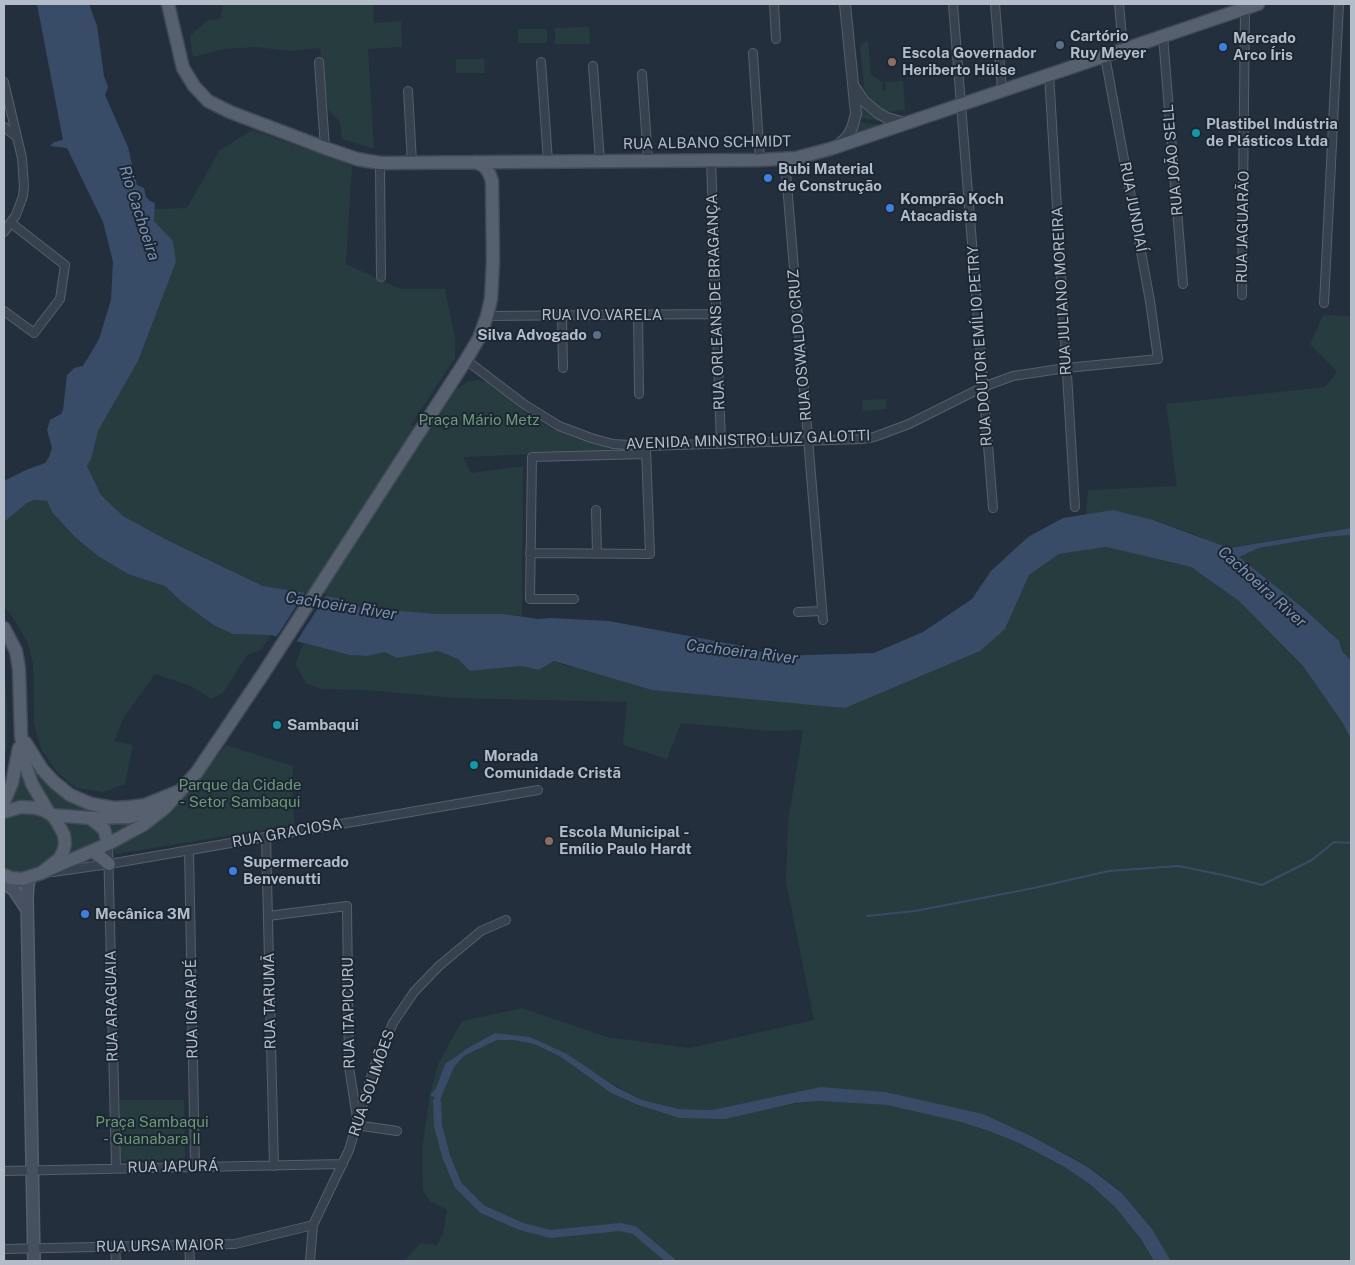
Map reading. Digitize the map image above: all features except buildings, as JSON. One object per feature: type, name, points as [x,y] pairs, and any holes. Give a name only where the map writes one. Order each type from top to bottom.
[{"type":"main road","name":"RUA ALBANO SCHMIDT","points":[[168,4],[183,68],[188,78],[208,100],[230,112],[325,148],[357,159],[380,163],[785,160],[835,147],[1258,4]]},
{"type":"main road","points":[[4,875],[14,879],[36,875],[94,851],[131,833],[172,801],[208,758],[479,338],[487,316],[493,262],[492,181],[490,173],[484,166],[475,162]]},
{"type":"main road","points":[[492,181],[500,167],[510,162]]},
{"type":"main road","points":[[4,628],[16,651],[19,668],[21,735],[28,775],[36,792],[61,828],[64,844],[63,852],[59,859],[36,875],[27,891],[34,1261]]},
{"type":"main road","points":[[21,735],[31,754],[54,782],[70,795],[91,804],[114,808],[130,808],[145,805],[183,787]]},
{"type":"main road","points":[[4,802],[15,772],[21,735]]},
{"type":"main road","points":[[4,812],[14,808],[29,807],[50,814],[90,818],[130,817],[143,814],[159,806],[183,787]]},
{"type":"main road","points":[[90,818],[104,828],[108,844]]},
{"type":"main road","points":[[94,851],[109,864]]},
{"type":"main road","points":[[4,883],[14,890],[27,909]]},
{"type":"street","points":[[774,4],[776,39]]},
{"type":"street","points":[[835,147],[847,137],[855,120],[854,85],[845,4]]},
{"type":"street","name":"RUA DOUTOR EMÍLIO PETRY","points":[[953,4],[992,508]]},
{"type":"street","points":[[996,4],[1002,90]]},
{"type":"street","points":[[1119,4],[1123,50]]},
{"type":"street","points":[[1324,303],[1339,4]]},
{"type":"street","name":"RUA JAGUARÃO","points":[[1242,295],[1245,8]]},
{"type":"street","name":"RUA JOÃO SELL","points":[[1163,36],[1184,284]]},
{"type":"street","points":[[753,54],[760,160]]},
{"type":"street","name":"RUA JUNDIAÍ","points":[[1105,56],[1146,278],[1158,358]]},
{"type":"street","points":[[319,62],[325,148]]},
{"type":"street","points":[[541,62],[548,161]]},
{"type":"street","points":[[593,66],[600,161]]},
{"type":"street","points":[[642,74],[648,161]]},
{"type":"street","name":"RUA JULIANO MOREIRA","points":[[1049,74],[1075,507]]},
{"type":"street","points":[[4,82],[23,166],[24,186],[20,206],[4,232]]},
{"type":"street","points":[[854,85],[870,108],[887,118],[905,123]]},
{"type":"street","points":[[408,91],[412,162]]},
{"type":"street","points":[[4,127],[17,137]]},
{"type":"street","name":"RUA ORLEANS DE BRAGANÇA","points":[[711,160],[721,444]]},
{"type":"street","name":"RUA OSWALDO CRUZ","points":[[785,160],[822,616],[798,612]]},
{"type":"street","points":[[380,163],[381,277]]},
{"type":"street","points":[[4,311],[34,333],[60,299],[65,264],[11,223]]},
{"type":"street","name":"RUA IVO VARELA","points":[[487,316],[716,314]]},
{"type":"street","points":[[638,315],[639,394]]},
{"type":"street","points":[[562,316],[562,368]]},
{"type":"street","name":"AVENIDA MINISTRO LUIZ GALOTTI","points":[[466,360],[525,405],[559,426],[582,436],[646,450],[721,444],[862,439],[884,434],[909,424],[983,387],[1013,376],[1158,358]]},
{"type":"street","points":[[530,553],[650,554],[646,450],[532,457],[530,553],[530,598],[574,599]]},
{"type":"street","points":[[596,510],[597,553]]},
{"type":"street","name":"RUA GRACIOSA","points":[[36,875],[538,790]]},
{"type":"street","name":"RUA TARUMÃ","points":[[266,837],[274,1166]]},
{"type":"street","name":"RUA ARAGUAIA","points":[[108,844],[116,1168]]},
{"type":"street","name":"RUA IGARAPÉ","points":[[189,850],[195,1167]]},
{"type":"street","name":"RUA ITAPICURU","points":[[268,916],[347,906],[349,1067],[357,1123]]},
{"type":"street","name":"RUA SOLIMÕES","points":[[310,1261],[313,1225],[343,1164],[383,1044],[404,1005],[426,978],[469,940],[492,925],[506,920]]},
{"type":"street","points":[[357,1123],[398,1131]]},
{"type":"street","name":"RUA JAPURÁ","points":[[4,1171],[343,1164]]},
{"type":"street","name":"RUA URSA MAIOR","points":[[4,1249],[235,1244],[313,1225]]},
{"type":"street","points":[[189,1246],[190,1261]]},
{"type":"street","points":[[115,1247],[116,1261]]},
{"type":"green space","points":[[223,4],[373,4],[374,23],[401,21],[402,47],[368,49],[374,149],[342,139],[340,122],[328,110],[320,48],[290,51],[256,47],[224,49],[193,57],[190,36],[208,20],[220,19]]},
{"type":"green space","points":[[589,27],[590,44],[555,44],[555,28]]},
{"type":"green space","points":[[518,29],[547,29],[547,43],[518,43]]},
{"type":"green space","points":[[868,40],[871,74],[883,83],[883,91],[886,91],[885,82],[903,81],[905,110],[888,112],[883,110],[876,105],[867,93],[864,87],[860,46]]},
{"type":"green space","points":[[456,59],[484,59],[485,73],[456,73]]},
{"type":"green space","points":[[858,98],[865,110],[881,121],[858,118]]},
{"type":"green space","points":[[857,122],[883,125],[852,135]]},
{"type":"green space","name":"Praça Mário Metz","points":[[252,130],[352,165],[346,264],[401,289],[445,289],[455,338],[455,358],[411,425],[430,431],[455,391],[467,382],[477,380],[495,387],[525,413],[550,428],[615,451],[463,457],[471,473],[523,466],[522,616],[504,614],[437,614],[402,611],[371,612],[338,598],[263,586],[167,540],[123,516],[101,495],[87,466],[91,459],[98,431],[138,361],[176,262],[173,241],[154,221],[153,214],[155,209],[187,208],[219,151]]},
{"type":"green space","points":[[1323,315],[1351,316],[1351,528],[1225,548],[1194,534],[1153,520],[1113,510],[1086,515],[1088,490],[1177,486],[1166,404],[1325,387],[1337,372],[1310,344]]},
{"type":"green space","points":[[886,399],[887,409],[863,411],[862,400]]},
{"type":"green space","points":[[34,500],[47,501],[52,512],[151,580],[165,586],[182,602],[233,634],[271,635],[261,650],[247,655],[223,693],[211,699],[191,686],[155,674],[124,717],[114,741],[133,745],[125,784],[104,792],[76,788],[56,771],[41,749],[34,723],[33,663],[28,643],[10,613],[4,607],[4,522],[27,503]]},
{"type":"green space","points":[[1351,535],[1351,661],[1342,651],[1338,641],[1303,608],[1238,557],[1259,548],[1324,537]]},
{"type":"green space","points":[[1106,547],[1191,567],[1239,601],[1303,666],[1342,722],[1351,739],[1351,1261],[1171,1261],[1152,1229],[1122,1192],[1088,1166],[1035,1138],[885,1092],[757,1101],[712,1110],[679,1109],[642,1100],[530,1037],[495,1033],[445,1064],[436,1088],[430,1095],[438,1064],[462,1021],[522,1008],[607,1037],[690,1048],[814,1020],[786,882],[788,821],[803,730],[770,731],[681,723],[667,759],[623,745],[627,702],[455,698],[367,690],[321,689],[306,683],[295,664],[304,643],[349,655],[368,656],[385,652],[397,658],[438,651],[458,659],[470,671],[521,666],[539,670],[554,661],[565,666],[845,708],[1005,629],[1029,575],[1059,554]]},
{"type":"green space","points":[[4,662],[7,746],[4,761]]},
{"type":"green space","name":"Parque da Cidade - Setor Sambaqui","points":[[226,745],[293,766],[292,796],[295,825],[116,854],[114,851],[115,846],[172,806],[192,789]]},
{"type":"green space","points":[[21,759],[39,805],[6,807]]},
{"type":"green space","points":[[28,759],[109,816],[57,810],[42,796]]},
{"type":"green space","points":[[23,810],[47,817],[56,827],[60,840],[58,853],[52,862],[23,876],[4,871],[4,815]]},
{"type":"green space","points":[[142,818],[110,839],[103,823]]},
{"type":"green space","points":[[65,821],[86,822],[100,834],[102,842],[67,858],[69,835]]},
{"type":"green space","points":[[497,1040],[513,1040],[534,1044],[561,1057],[611,1093],[638,1105],[679,1118],[820,1101],[887,1105],[961,1122],[989,1131],[1021,1144],[1063,1166],[1091,1185],[1116,1208],[1141,1239],[1154,1261],[405,1261],[420,1243],[437,1245],[443,1234],[447,1210],[430,1201],[423,1190],[422,1148],[430,1095],[440,1100],[454,1067],[464,1056]]},
{"type":"green space","name":"Praça Sambaqui - Guanabara II","points":[[120,1100],[184,1100],[185,1160],[119,1161]]},
{"type":"water","points":[[37,4],[89,4],[97,26],[104,76],[108,87],[105,95],[128,147],[137,185],[144,188],[146,197],[155,203],[154,221],[173,241],[176,262],[138,361],[98,431],[91,459],[87,466],[101,495],[123,516],[167,540],[263,586],[338,598],[371,612],[504,614],[538,619],[609,621],[747,647],[772,656],[874,653],[923,632],[972,599],[991,571],[1028,537],[1063,518],[1113,510],[1153,520],[1229,548],[1351,528],[1351,535],[1324,537],[1259,548],[1239,557],[1303,608],[1339,641],[1342,651],[1351,661],[1351,739],[1342,722],[1303,666],[1239,601],[1191,567],[1106,547],[1059,554],[1029,575],[1005,629],[980,651],[845,708],[652,690],[554,661],[539,670],[521,666],[470,671],[458,659],[438,651],[397,658],[385,652],[368,656],[349,655],[271,635],[233,634],[215,626],[182,602],[165,586],[128,574],[98,556],[75,537],[52,512],[47,501],[34,500],[27,503],[4,522],[4,481],[45,463],[49,457],[52,448],[47,430],[50,420],[61,414],[63,410],[67,375],[74,368],[83,366],[99,339],[111,300],[113,262],[103,222],[67,148],[50,146],[54,142],[63,140]]},
{"type":"water","points":[[495,1033],[530,1037],[567,1054],[616,1087],[642,1100],[679,1109],[712,1110],[821,1087],[885,1092],[983,1114],[1035,1138],[1088,1167],[1122,1193],[1152,1229],[1171,1261],[1154,1261],[1141,1239],[1116,1208],[1091,1185],[1063,1166],[1021,1144],[989,1131],[961,1122],[887,1105],[820,1101],[795,1103],[725,1119],[679,1118],[638,1105],[611,1093],[561,1057],[534,1044],[513,1040],[497,1040],[464,1056],[454,1067],[440,1100],[430,1095],[436,1088],[445,1064]]},
{"type":"pier","points":[[306,591],[327,594],[295,644],[275,639]]},
{"type":"waterway","points":[[867,916],[915,911],[1034,888],[1109,871],[1179,866],[1262,885],[1312,860],[1334,842],[1351,843]]},
{"type":"waterway","points":[[437,1102],[438,1126],[446,1156],[458,1185],[482,1209],[520,1226],[550,1234],[620,1227],[634,1230],[671,1261]]},
{"type":"place","name":"Cartório Ruy Meyer","points":[[1060,45]]},
{"type":"place","name":"Mercado Arco Íris","points":[[1223,47]]},
{"type":"place","name":"Escola Governador Heriberto Hülse","points":[[892,62]]},
{"type":"place","name":"Plastibel Indústria de Plásticos Ltda","points":[[1196,133]]},
{"type":"place","name":"Bubi Material de Construção","points":[[768,178]]},
{"type":"place","name":"Komprão Koch Atacadista","points":[[890,208]]},
{"type":"place","name":"Silva Advogado","points":[[597,335]]},
{"type":"place","name":"Sambaqui","points":[[277,725]]},
{"type":"place","name":"Morada Comunidade Cristã","points":[[474,765]]},
{"type":"place","name":"Escola Municipal - Emílio Paulo Hardt","points":[[549,841]]},
{"type":"place","name":"Supermercado Benvenutti","points":[[233,871]]},
{"type":"place","name":"Mecânica 3M","points":[[85,914]]},
{"type":"water label","name":"Rio Cachoeira","points":[[139,213]]},
{"type":"water label","name":"Cachoeira River","points":[[1262,587]]},
{"type":"water label","name":"Cachoeira River","points":[[341,606]]},
{"type":"water label","name":"Cachoeira River","points":[[742,652]]}]
